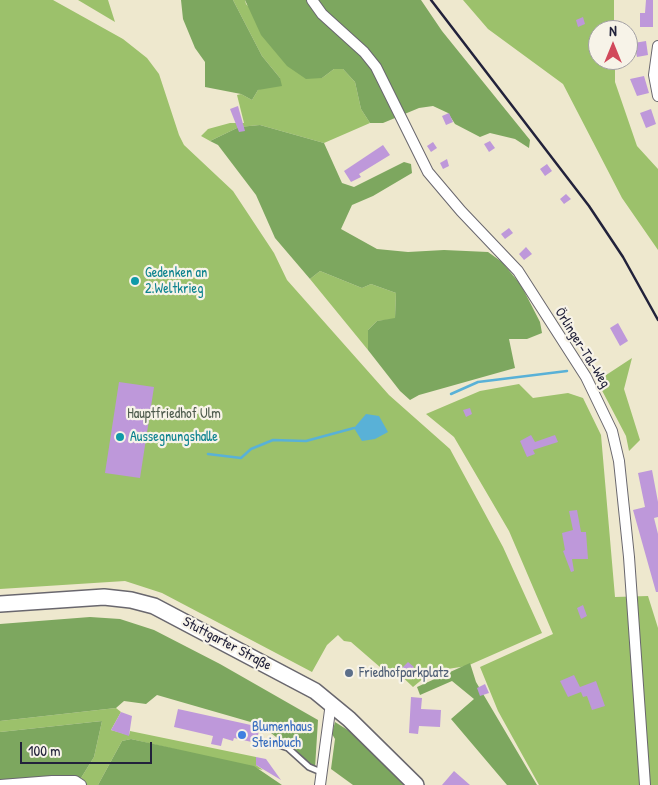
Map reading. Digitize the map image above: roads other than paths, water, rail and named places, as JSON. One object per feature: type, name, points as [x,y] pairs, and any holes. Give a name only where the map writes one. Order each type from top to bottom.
[{"type":"main road","name":"Stuttgarter Straße","points":[[0,604],[104,596],[148,604],[299,682],[331,703],[416,785]]},
{"type":"street","name":"Örlinger-Tal-Weg","points":[[312,0],[322,14],[364,52],[376,67],[428,172],[461,211],[518,271],[586,377],[612,431],[619,462],[629,557],[645,785]]},
{"type":"street","points":[[658,46],[654,75],[658,96]]},
{"type":"street","points":[[320,785],[331,703]]},
{"type":"street","points":[[0,785],[75,781],[81,785]]},
{"type":"lane","points":[[274,743],[288,748],[310,767],[321,772]]},
{"type":"water","points":[[366,414],[379,416],[388,432],[375,439],[362,441],[354,428]]},
{"type":"waterway","points":[[451,394],[478,382],[567,371]]},
{"type":"waterway","points":[[208,454],[241,458],[251,449],[273,440],[306,441],[354,428]]},
{"type":"railway","points":[[431,0],[589,206],[623,257],[658,320]]},
{"type":"place","name":"Gedenken an 2.Weltkrieg","points":[[135,281]]},
{"type":"place","name":"Aussegnungshalle","points":[[120,437]]},
{"type":"place","name":"Friedhofparkplatz","points":[[349,673]]},
{"type":"place","name":"Blumenhaus Steinbuch","points":[[242,735]]},
{"type":"park label","name":"Hauptfriedhof Ulm","points":[[174,414]]}]
